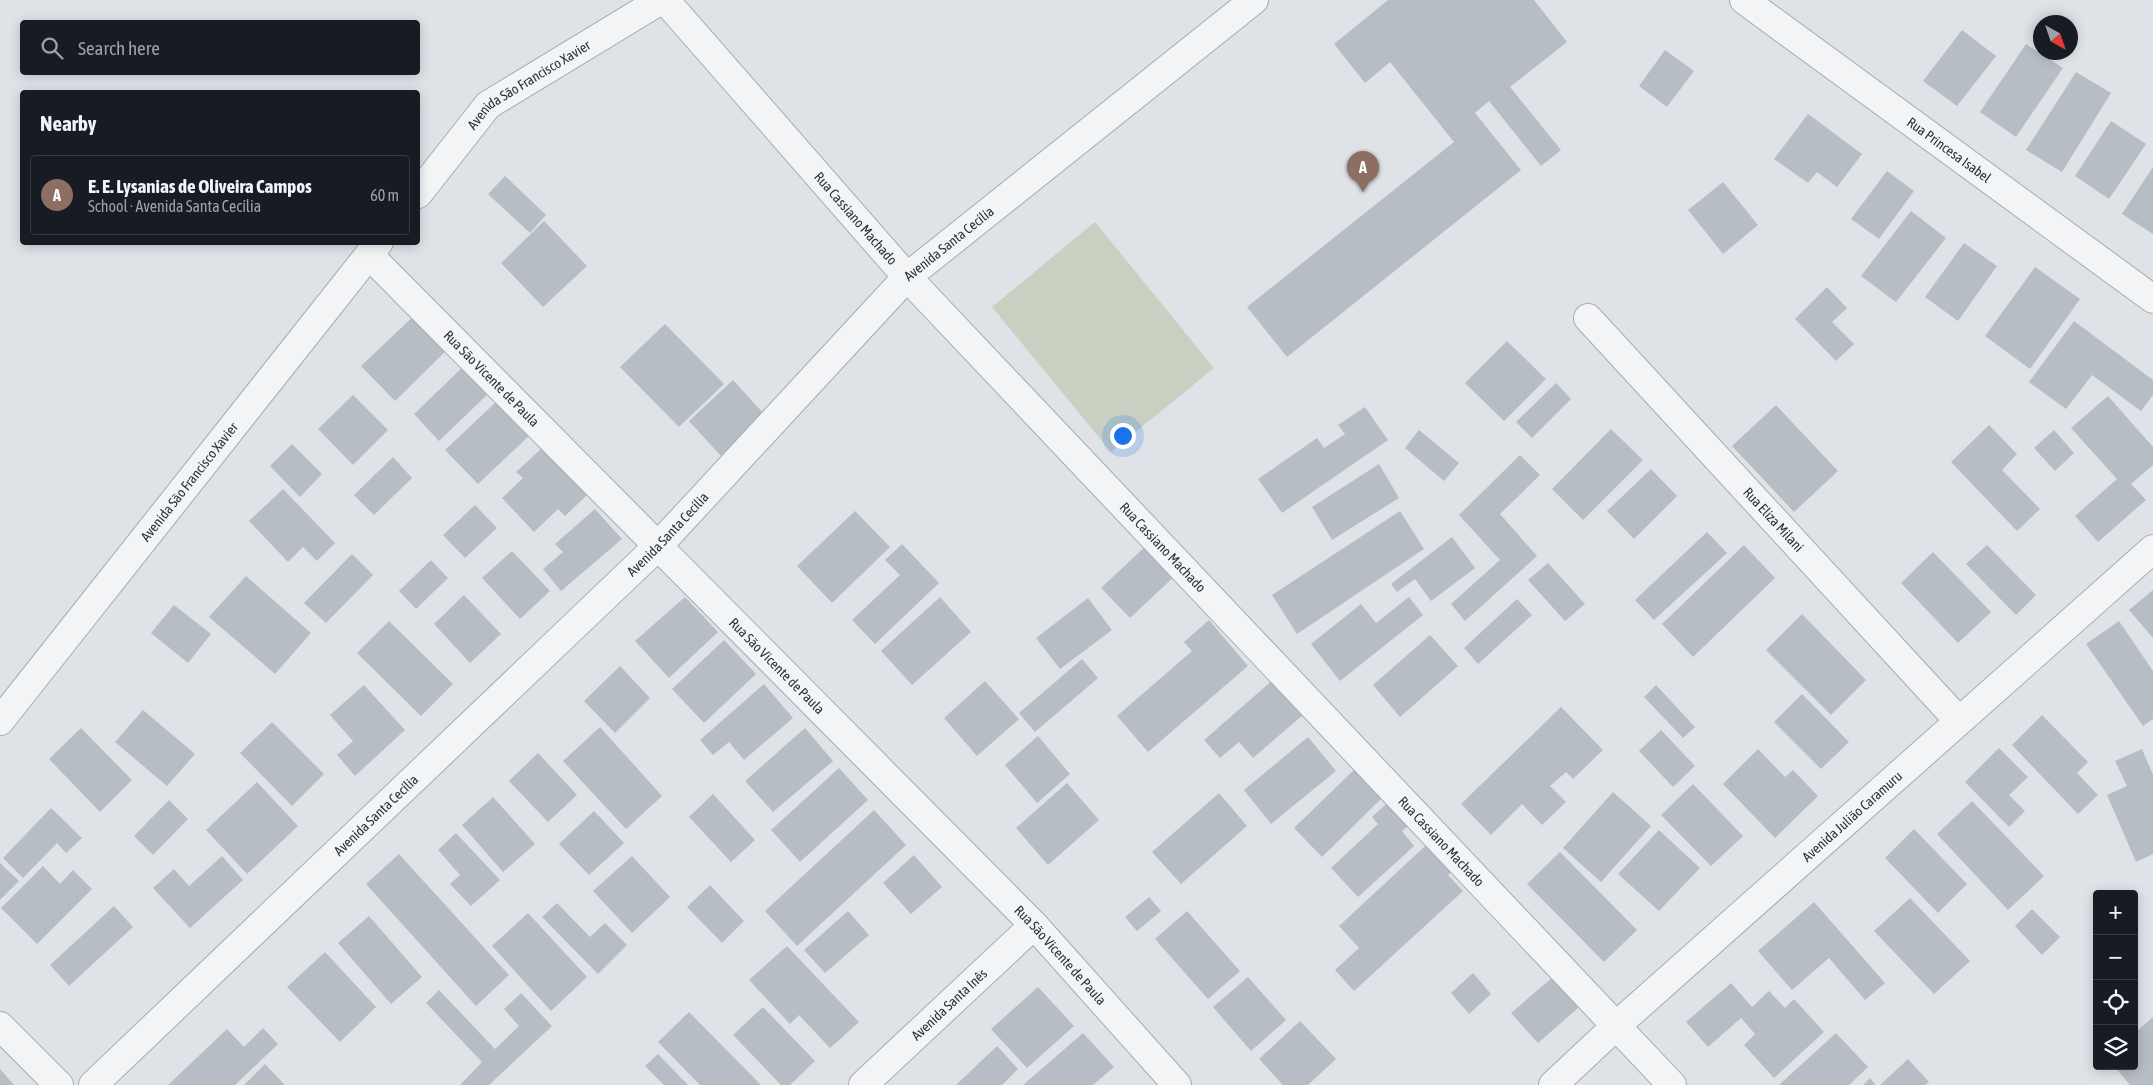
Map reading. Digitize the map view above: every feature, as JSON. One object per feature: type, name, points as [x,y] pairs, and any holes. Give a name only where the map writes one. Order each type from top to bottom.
[{"type":"street","name":"Avenida São Francisco Xavier","points":[[420,191],[488,105],[661,0]]},
{"type":"street","name":"Rua Cassiano Machado","points":[[665,0],[907,277],[1672,1085]]},
{"type":"street","name":"Avenida Santa Cecília","points":[[93,1085],[657,547],[907,277],[1254,0]]},
{"type":"street","name":"Rua Princesa Isabel","points":[[1756,4],[2153,299]]},
{"type":"street","name":"Avenida São Francisco Xavier","points":[[0,721],[374,249]]},
{"type":"street","name":"Rua São Vicente de Paula","points":[[374,249],[657,547],[1034,925],[1177,1085]]},
{"type":"street","name":"Rua Eliza Milani","points":[[1588,318],[1959,721]]},
{"type":"street","name":"Avenida Julião Caramuru","points":[[1553,1085],[1616,1026],[2153,549]]},
{"type":"street","name":"Avenida Santa Inês","points":[[863,1085],[1034,925]]},
{"type":"street","points":[[0,1026],[59,1085]]},
{"type":"green space","points":[[1095,222],[1214,368],[1111,452],[992,307]]},
{"type":"building","points":[[1388,0],[1534,0],[1567,42],[1510,87],[1561,150],[1541,166],[1489,101],[1475,113],[1521,170],[1287,357],[1247,307],[1454,142],[1390,62],[1365,83],[1334,44]]},
{"type":"building","points":[[1962,30],[1996,56],[1957,106],[1923,81]]},
{"type":"building","points":[[2026,44],[2033,49],[2033,60],[2051,60],[2063,68],[2016,137],[1980,112]]},
{"type":"building","points":[[1665,50],[1694,71],[1667,107],[1639,86]]},
{"type":"building","points":[[2076,72],[2111,93],[2062,172],[2026,150]]},
{"type":"building","points":[[1808,114],[1862,154],[1837,187],[1817,172],[1808,183],[1774,159]]},
{"type":"building","points":[[2111,121],[2146,144],[2109,199],[2075,176]]},
{"type":"building","points":[[2153,167],[2153,234],[2122,214]]},
{"type":"building","points":[[1887,171],[1914,191],[1879,239],[1851,219]]},
{"type":"building","points":[[505,176],[546,215],[530,233],[488,194]]},
{"type":"building","points":[[1723,182],[1758,225],[1723,254],[1688,210]]},
{"type":"building","points":[[1911,211],[1946,238],[1896,302],[1861,276]]},
{"type":"building","points":[[544,221],[587,266],[543,307],[501,263]]},
{"type":"building","points":[[1964,243],[1997,266],[1958,321],[1925,297]]},
{"type":"building","points":[[2035,267],[2080,299],[2030,369],[1985,336]]},
{"type":"building","points":[[1827,287],[1847,308],[1832,322],[1854,344],[1836,361],[1795,319]]},
{"type":"building","points":[[418,312],[451,346],[395,401],[361,366]]},
{"type":"building","points":[[2074,321],[2153,380],[2153,395],[2141,411],[2092,375],[2066,409],[2029,382]]},
{"type":"building","points":[[665,324],[724,384],[679,427],[620,367]]},
{"type":"building","points":[[1507,341],[1546,379],[1504,421],[1465,383]]},
{"type":"building","points":[[465,365],[491,391],[439,441],[414,414]]},
{"type":"building","points":[[733,380],[765,415],[721,456],[689,421]]},
{"type":"building","points":[[1556,383],[1571,399],[1532,438],[1516,422]]},
{"type":"building","points":[[353,395],[388,430],[353,465],[318,429]]},
{"type":"building","points":[[2108,396],[2153,447],[2153,465],[2131,484],[2146,500],[2098,542],[2075,516],[2117,479],[2071,428]]},
{"type":"building","points":[[499,399],[532,433],[478,484],[445,450]]},
{"type":"building","points":[[1776,405],[1838,471],[1794,512],[1732,446]]},
{"type":"building","points":[[1365,407],[1388,440],[1282,513],[1258,479],[1317,438],[1324,448],[1345,434],[1338,425]]},
{"type":"building","points":[[1989,425],[2017,454],[2002,470],[2040,509],[2017,531],[1951,462]]},
{"type":"building","points":[[1611,429],[1643,460],[1583,520],[1552,489]]},
{"type":"building","points":[[1419,430],[1459,463],[1444,481],[1405,448]]},
{"type":"building","points":[[2054,430],[2074,453],[2055,471],[2034,448]]},
{"type":"building","points":[[292,444],[322,474],[300,497],[270,466]]},
{"type":"building","points":[[542,448],[587,495],[565,516],[558,509],[534,532],[502,498],[523,478],[516,472]]},
{"type":"building","points":[[1520,455],[1540,475],[1500,514],[1537,556],[1465,621],[1451,604],[1500,560],[1459,515]]},
{"type":"building","points":[[393,457],[412,478],[374,515],[354,495]]},
{"type":"building","points":[[1379,464],[1399,498],[1332,540],[1312,507]]},
{"type":"building","points":[[1651,469],[1677,496],[1634,539],[1607,511]]},
{"type":"building","points":[[283,489],[335,543],[317,561],[303,547],[288,562],[249,521]]},
{"type":"building","points":[[475,505],[497,528],[465,558],[443,535]]},
{"type":"building","points":[[595,509],[622,539],[561,591],[543,569],[563,552],[555,544]]},
{"type":"building","points":[[855,511],[890,547],[832,603],[797,566]]},
{"type":"building","points":[[1400,511],[1424,549],[1297,634],[1272,595]]},
{"type":"building","points":[[1707,532],[1727,553],[1654,620],[1635,600]]},
{"type":"building","points":[[1452,537],[1475,568],[1431,601],[1415,579],[1397,592],[1391,584]]},
{"type":"building","points":[[1149,543],[1178,573],[1130,618],[1101,588]]},
{"type":"building","points":[[902,544],[939,583],[875,644],[852,620],[900,575],[885,560]]},
{"type":"building","points":[[1744,545],[1775,578],[1693,657],[1662,624]]},
{"type":"building","points":[[1987,545],[2036,595],[2016,615],[1966,564]]},
{"type":"building","points":[[512,551],[550,591],[520,619],[482,578]]},
{"type":"building","points":[[1933,552],[1991,612],[1958,643],[1901,583]]},
{"type":"building","points":[[352,554],[373,575],[326,623],[304,603]]},
{"type":"building","points":[[431,560],[448,578],[416,609],[399,591]]},
{"type":"building","points":[[1548,563],[1585,604],[1565,621],[1528,580]]},
{"type":"building","points":[[246,576],[311,633],[275,674],[209,617]]},
{"type":"building","points":[[2153,590],[2153,638],[2129,610]]},
{"type":"building","points":[[464,595],[501,634],[470,663],[434,624]]},
{"type":"building","points":[[685,597],[718,632],[669,678],[635,641]]},
{"type":"building","points":[[940,597],[971,632],[912,685],[881,651]]},
{"type":"building","points":[[1409,597],[1423,615],[1340,681],[1311,644],[1361,604],[1376,623]]},
{"type":"building","points":[[1088,598],[1112,630],[1060,669],[1036,638]]},
{"type":"building","points":[[1517,599],[1532,615],[1478,664],[1464,648]]},
{"type":"building","points":[[174,605],[211,634],[188,663],[151,633]]},
{"type":"building","points":[[1802,614],[1866,680],[1831,715],[1766,650]]},
{"type":"building","points":[[1209,620],[1248,666],[1148,752],[1117,716],[1192,651],[1184,642]]},
{"type":"building","points":[[389,621],[453,684],[421,716],[357,653]]},
{"type":"building","points":[[2119,621],[2153,671],[2153,719],[2143,726],[2086,644]]},
{"type":"building","points":[[1430,635],[1458,666],[1400,717],[1373,685]]},
{"type":"building","points":[[724,640],[756,674],[704,723],[672,689]]},
{"type":"building","points":[[1082,659],[1098,678],[1035,732],[1019,713]]},
{"type":"building","points":[[620,666],[650,698],[615,733],[584,701]]},
{"type":"building","points":[[1281,673],[1311,708],[1253,758],[1239,742],[1220,758],[1204,740]]},
{"type":"building","points":[[985,681],[1019,719],[977,756],[944,718]]},
{"type":"building","points":[[764,684],[793,718],[744,760],[729,742],[713,755],[700,740]]},
{"type":"building","points":[[364,685],[405,730],[355,776],[337,755],[353,741],[330,715]]},
{"type":"building","points":[[1656,685],[1695,727],[1683,738],[1644,697]]},
{"type":"building","points":[[1802,694],[1849,742],[1821,769],[1774,722]]},
{"type":"building","points":[[1561,707],[1603,750],[1573,779],[1566,772],[1550,786],[1566,802],[1542,825],[1522,804],[1491,835],[1461,804]]},
{"type":"building","points":[[143,710],[195,754],[167,786],[115,742]]},
{"type":"building","points":[[2042,715],[2088,762],[2077,773],[2098,795],[2078,814],[2012,745]]},
{"type":"building","points":[[272,722],[324,774],[292,806],[240,753]]},
{"type":"building","points":[[600,727],[662,796],[626,829],[563,761]]},
{"type":"building","points":[[81,728],[132,780],[100,812],[49,759]]},
{"type":"building","points":[[805,728],[833,761],[773,812],[745,781]]},
{"type":"building","points":[[1661,730],[1695,766],[1673,787],[1639,751]]},
{"type":"building","points":[[1038,736],[1070,774],[1037,803],[1005,765]]},
{"type":"building","points":[[1308,737],[1336,771],[1271,824],[1244,790]]},
{"type":"building","points":[[1999,748],[2028,777],[2009,795],[2025,811],[2009,827],[1965,782]]},
{"type":"building","points":[[1758,749],[1785,777],[1793,770],[1818,796],[1775,838],[1723,784]]},
{"type":"building","points":[[2142,749],[2153,775],[2153,854],[2136,862],[2107,795],[2127,786],[2115,761]]},
{"type":"building","points":[[538,753],[577,795],[548,822],[509,781]]},
{"type":"building","points":[[1362,762],[1389,791],[1322,857],[1294,828]]},
{"type":"building","points":[[839,768],[868,800],[800,862],[771,830]]},
{"type":"building","points":[[257,782],[298,826],[247,874],[206,830]]},
{"type":"building","points":[[1067,783],[1099,820],[1048,865],[1016,828]]},
{"type":"building","points":[[1693,784],[1743,836],[1711,866],[1661,815]]},
{"type":"building","points":[[1613,792],[1651,826],[1601,882],[1563,848]]},
{"type":"building","points":[[1219,793],[1247,826],[1181,884],[1152,852]]},
{"type":"building","points":[[713,794],[755,840],[731,862],[689,817]]},
{"type":"building","points":[[1396,795],[1417,818],[1402,831],[1414,846],[1358,897],[1331,868],[1378,824],[1372,817]]},
{"type":"building","points":[[493,797],[535,844],[503,872],[462,825]]},
{"type":"building","points":[[169,800],[188,819],[153,855],[134,836]]},
{"type":"building","points":[[1972,801],[2044,876],[2008,910],[1937,834]]},
{"type":"building","points":[[51,808],[82,838],[66,853],[57,843],[23,878],[3,858]]},
{"type":"building","points":[[874,810],[906,845],[797,946],[765,911]]},
{"type":"building","points":[[594,811],[624,843],[589,875],[559,844]]},
{"type":"building","points":[[1914,829],[1967,884],[1938,913],[1885,858]]},
{"type":"building","points":[[1659,830],[1700,868],[1659,911],[1618,874]]},
{"type":"building","points":[[456,833],[500,880],[471,906],[450,884],[460,875],[438,850]]},
{"type":"building","points":[[1435,837],[1460,864],[1448,875],[1463,891],[1354,991],[1335,970],[1359,948],[1339,926]]},
{"type":"building","points":[[1560,852],[1637,930],[1604,962],[1527,884]]},
{"type":"building","points":[[399,854],[509,975],[476,1006],[366,884]]},
{"type":"building","points":[[914,855],[942,887],[911,914],[883,883]]},
{"type":"building","points":[[222,856],[243,880],[190,928],[153,888],[174,869],[189,886]]},
{"type":"building","points":[[632,856],[670,897],[632,933],[593,891]]},
{"type":"building","points":[[0,863],[19,881],[0,900]]},
{"type":"building","points":[[43,866],[60,884],[73,870],[92,889],[37,944],[1,908]]},
{"type":"building","points":[[710,885],[744,921],[722,943],[687,907]]},
{"type":"building","points":[[1149,897],[1161,911],[1137,931],[1125,917]]},
{"type":"building","points":[[1910,898],[1970,961],[1934,994],[1874,931]]},
{"type":"building","points":[[1814,902],[1885,983],[1865,1000],[1829,958],[1792,990],[1758,951]]},
{"type":"building","points":[[557,903],[590,937],[605,923],[627,945],[598,974],[542,917]]},
{"type":"building","points":[[114,906],[133,927],[69,986],[50,965]]},
{"type":"building","points":[[2032,909],[2060,937],[2042,955],[2015,926]]},
{"type":"building","points":[[848,911],[869,935],[825,973],[804,950]]},
{"type":"building","points":[[1187,911],[1240,971],[1208,999],[1155,939]]},
{"type":"building","points":[[528,913],[587,977],[551,1011],[492,946]]},
{"type":"building","points":[[369,916],[422,977],[391,1004],[338,943]]},
{"type":"building","points":[[787,946],[859,1022],[830,1048],[799,1015],[790,1024],[749,980]]},
{"type":"building","points":[[325,952],[376,1007],[340,1042],[287,987]]},
{"type":"building","points":[[1560,971],[1586,1001],[1538,1043],[1511,1013]]},
{"type":"building","points":[[1473,973],[1491,994],[1469,1014],[1451,993]]},
{"type":"building","points":[[1248,977],[1286,1020],[1251,1051],[1213,1007]]},
{"type":"building","points":[[1731,983],[1752,1007],[1769,991],[1785,1008],[1794,999],[1824,1032],[1774,1078],[1744,1045],[1755,1034],[1741,1018],[1708,1047],[1686,1022]]},
{"type":"building","points":[[1038,987],[1074,1026],[1027,1068],[991,1029]]},
{"type":"building","points":[[439,990],[495,1049],[519,1026],[504,1009],[521,993],[552,1026],[489,1085],[460,1085],[482,1062],[426,1003]]},
{"type":"building","points":[[763,1007],[815,1061],[790,1085],[781,1085],[733,1035]]},
{"type":"building","points":[[689,1012],[761,1085],[700,1085],[658,1042]]},
{"type":"building","points":[[2153,1017],[2153,1085],[2130,1085],[2117,1070],[2138,1070],[2138,1030]]},
{"type":"building","points":[[1300,1021],[1336,1059],[1308,1085],[1283,1085],[1259,1059]]},
{"type":"building","points":[[263,1028],[278,1044],[235,1085],[168,1085],[227,1029],[244,1047]]},
{"type":"building","points":[[1083,1033],[1114,1067],[1093,1085],[1023,1085]]},
{"type":"building","points":[[1836,1033],[1868,1067],[1849,1085],[1779,1085]]},
{"type":"building","points":[[997,1046],[1018,1069],[1002,1085],[956,1085]]},
{"type":"building","points":[[658,1054],[688,1085],[664,1085],[645,1066]]},
{"type":"building","points":[[1908,1059],[1929,1082],[1925,1085],[1880,1085]]},
{"type":"building","points":[[265,1064],[285,1085],[244,1085]]},
{"type":"building","points":[[0,1069],[14,1085],[0,1085]]},
{"type":"building","points":[[1870,1078],[1876,1085],[1863,1085]]},
{"type":"place","name":"E. E. Lysanias de Oliveira Campos","points":[[1363,192]]}]
